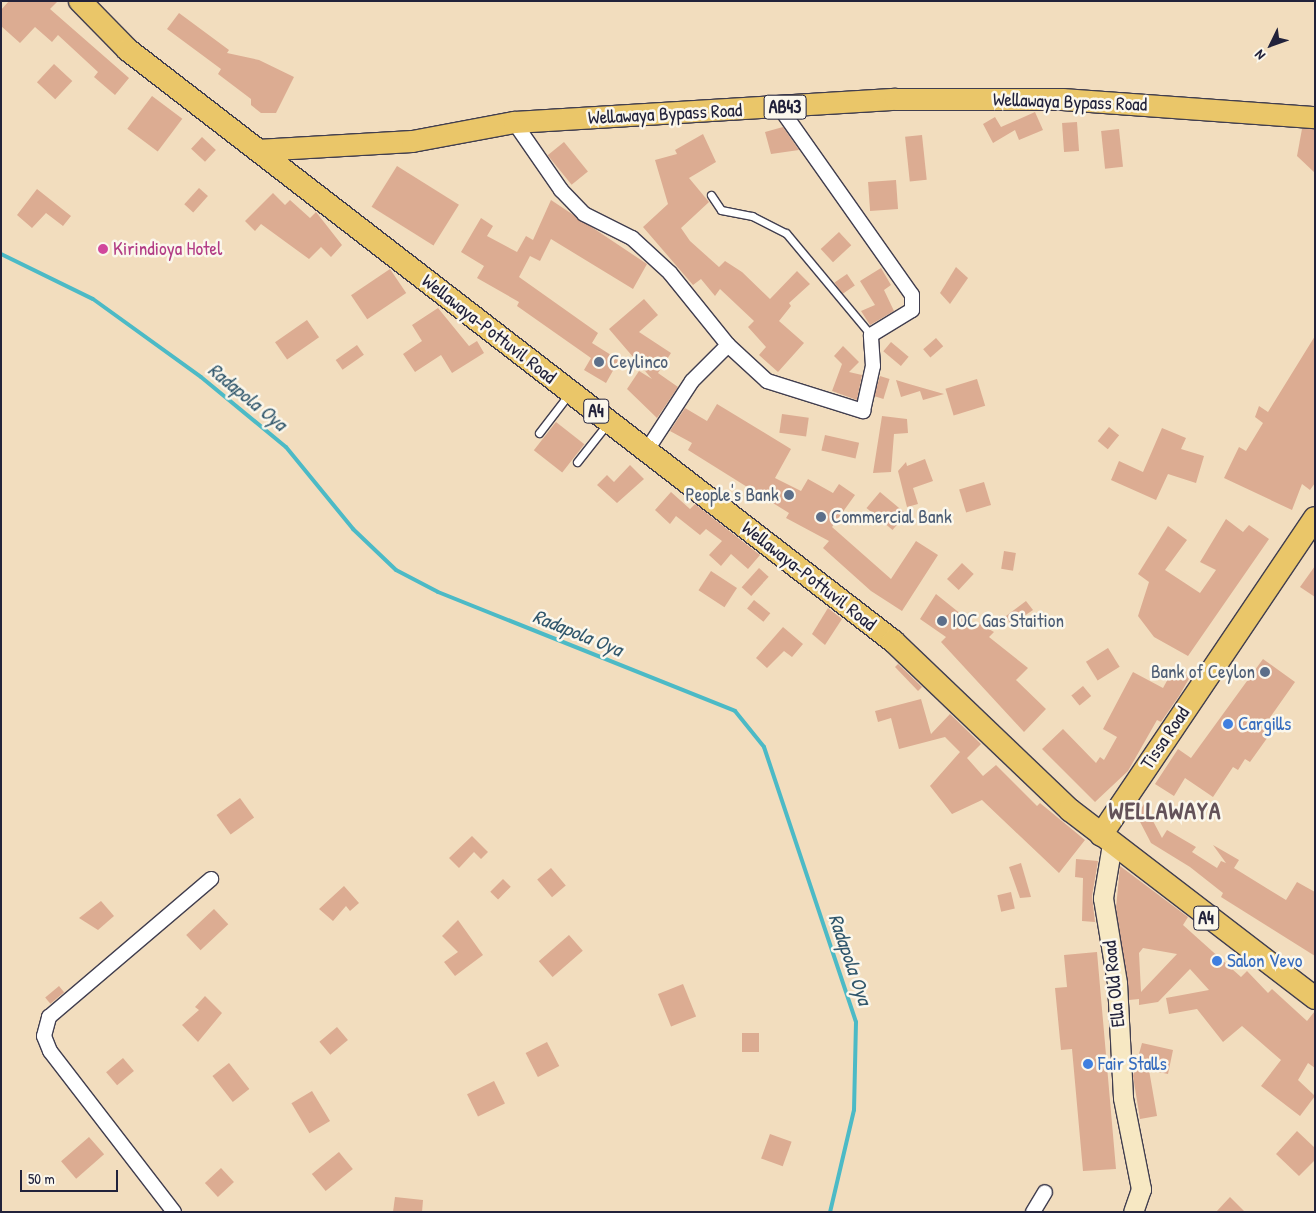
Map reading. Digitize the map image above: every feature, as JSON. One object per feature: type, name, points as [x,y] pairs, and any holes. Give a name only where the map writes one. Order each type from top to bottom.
[{"type":"highway","name":"Wellawaya-Pottuvil Road","points":[[80,1],[128,50],[893,641],[1041,785],[1106,839],[1315,998]]},
{"type":"highway","name":"Tissa Road","points":[[1106,839],[1315,518]]},
{"type":"main road","name":"Wellawaya Bypass Road","points":[[257,150],[412,141],[514,122],[780,108],[895,99],[1062,99],[1315,117]]},
{"type":"main road","name":"Ella Old Road","points":[[1106,839],[1103,898],[1117,984],[1123,1098],[1141,1189],[1133,1212]]},
{"type":"street","points":[[514,122],[561,190],[584,214],[632,238],[670,273],[728,345],[767,381],[863,411],[873,366],[871,335],[912,310],[912,295],[780,108]]},
{"type":"street","points":[[647,450],[692,381],[728,345]]},
{"type":"street","points":[[174,1212],[50,1051],[44,1036],[49,1017],[211,879]]},
{"type":"street","points":[[1033,1212],[1045,1192]]},
{"type":"lane","points":[[711,195],[721,210],[752,216],[786,233],[837,300],[871,335]]},
{"type":"lane","points":[[539,433],[571,392]]},
{"type":"lane","points":[[577,462],[608,421]]},
{"type":"building","points":[[9,1],[58,1],[50,9],[129,78],[115,95],[94,77],[98,72],[58,35],[52,42],[35,27],[20,43],[1,26],[1,10]]},
{"type":"building","points":[[179,13],[229,50],[227,53],[259,60],[294,77],[276,113],[261,113],[251,105],[251,99],[218,74],[221,69],[167,29]]},
{"type":"building","points":[[54,64],[72,81],[55,99],[37,82]]},
{"type":"building","points":[[152,96],[182,119],[158,152],[127,129]]},
{"type":"building","points":[[1035,112],[1043,130],[1019,140],[1015,130],[993,143],[983,124],[995,117],[1001,127]]},
{"type":"building","points":[[1077,122],[1079,151],[1064,152],[1062,123]]},
{"type":"building","points":[[783,127],[799,150],[771,154],[765,132]]},
{"type":"building","points":[[1119,129],[1123,167],[1105,169],[1101,131]]},
{"type":"building","points":[[1302,129],[1315,129],[1315,173],[1297,156]]},
{"type":"building","points":[[703,134],[716,162],[689,178],[709,202],[681,228],[690,241],[719,267],[725,261],[742,272],[770,299],[797,271],[810,284],[789,303],[791,306],[779,321],[804,343],[778,372],[759,355],[766,347],[748,327],[754,321],[720,289],[715,296],[701,279],[693,285],[643,227],[668,204],[655,160],[677,154],[675,150]]},
{"type":"building","points":[[922,135],[927,180],[910,182],[905,137]]},
{"type":"building","points":[[202,137],[216,150],[205,162],[191,149]]},
{"type":"building","points":[[564,142],[588,172],[572,185],[548,155]]},
{"type":"building","points":[[397,166],[459,205],[433,245],[372,207]]},
{"type":"building","points":[[896,180],[898,209],[870,211],[868,182]]},
{"type":"building","points":[[199,188],[208,196],[193,212],[184,204]]},
{"type":"building","points":[[37,189],[71,216],[63,226],[46,213],[32,228],[17,215]]},
{"type":"building","points":[[273,193],[285,205],[290,200],[310,218],[316,212],[342,245],[331,257],[321,247],[309,259],[261,224],[255,231],[245,221]]},
{"type":"building","points":[[551,200],[647,264],[633,289],[551,239],[540,261],[530,256],[519,277],[598,333],[592,343],[619,360],[606,383],[584,370],[591,358],[517,306],[519,302],[477,278],[484,266],[461,252],[481,218],[493,226],[487,236],[517,252],[526,236],[533,240]]},
{"type":"building","points":[[839,232],[851,245],[833,262],[821,249]]},
{"type":"building","points":[[956,267],[968,278],[950,304],[940,293]]},
{"type":"building","points":[[881,268],[891,285],[884,290],[894,311],[870,325],[861,311],[875,305],[860,281]]},
{"type":"building","points":[[390,269],[406,293],[367,319],[351,295]]},
{"type":"building","points":[[847,274],[855,286],[842,294],[835,282]]},
{"type":"building","points":[[644,299],[658,315],[639,332],[671,353],[658,373],[678,387],[657,418],[627,389],[639,371],[652,379],[609,329]]},
{"type":"building","points":[[438,308],[469,346],[477,341],[484,353],[452,373],[441,355],[415,372],[403,354],[422,341],[412,325]]},
{"type":"building","points":[[307,320],[319,337],[287,360],[275,342]]},
{"type":"building","points":[[1315,336],[1315,483],[1310,490],[1302,484],[1292,510],[1224,478],[1239,447],[1246,451],[1263,423],[1255,417],[1259,406],[1268,412]]},
{"type":"building","points":[[936,338],[943,346],[930,357],[923,349]]},
{"type":"building","points":[[891,342],[909,357],[901,366],[883,351]]},
{"type":"building","points":[[357,345],[364,355],[343,370],[336,360]]},
{"type":"building","points":[[843,346],[859,362],[849,372],[862,375],[857,400],[832,391],[842,364],[834,356]]},
{"type":"building","points":[[880,376],[890,379],[883,399],[874,396]]},
{"type":"building","points":[[977,379],[985,406],[954,415],[945,389]]},
{"type":"building","points":[[896,380],[944,394],[923,400],[920,391],[901,397]]},
{"type":"building","points":[[717,404],[791,449],[775,478],[801,491],[808,479],[833,493],[839,484],[855,495],[832,527],[891,579],[916,541],[938,555],[902,611],[871,591],[823,548],[829,541],[786,518],[789,513],[688,450],[692,443],[670,431],[685,408],[707,421]]},
{"type":"building","points":[[782,414],[809,418],[806,437],[779,433]]},
{"type":"building","points":[[882,416],[907,419],[908,433],[894,434],[891,472],[873,473]]},
{"type":"building","points":[[556,422],[584,444],[562,473],[534,450]]},
{"type":"building","points":[[1109,427],[1119,435],[1108,449],[1098,441]]},
{"type":"building","points":[[1162,428],[1186,438],[1181,449],[1204,456],[1196,483],[1168,474],[1156,500],[1111,480],[1119,461],[1143,472]]},
{"type":"building","points":[[825,435],[859,443],[856,458],[821,451]]},
{"type":"building","points":[[925,459],[933,481],[913,488],[918,504],[907,507],[898,471],[906,462],[907,466]]},
{"type":"building","points":[[630,465],[644,479],[617,503],[597,485],[607,475],[614,482]]},
{"type":"building","points":[[984,482],[991,505],[966,513],[959,490]]},
{"type":"building","points":[[671,492],[690,509],[695,504],[760,555],[748,569],[731,554],[721,566],[709,555],[722,541],[706,529],[700,535],[676,516],[670,524],[655,510]]},
{"type":"building","points":[[880,492],[906,514],[893,530],[867,508]]},
{"type":"building","points":[[1226,519],[1243,532],[1249,525],[1269,539],[1188,656],[1154,637],[1138,616],[1149,582],[1138,574],[1168,526],[1187,540],[1165,570],[1200,593],[1216,570],[1200,562]]},
{"type":"building","points":[[1004,551],[1016,553],[1013,571],[1001,569]]},
{"type":"building","points":[[962,563],[974,574],[959,590],[947,579]]},
{"type":"building","points":[[1315,566],[1315,597],[1300,587]]},
{"type":"building","points":[[759,568],[769,577],[751,596],[742,587]]},
{"type":"building","points":[[711,571],[737,588],[724,607],[698,590]]},
{"type":"building","points":[[936,594],[977,627],[980,624],[994,632],[989,637],[1028,668],[1016,680],[1046,709],[1024,732],[941,642],[946,637],[920,619]]},
{"type":"building","points":[[754,600],[770,613],[763,622],[747,609]]},
{"type":"building","points":[[1026,601],[1033,610],[1011,625],[1006,616]]},
{"type":"building","points":[[828,608],[842,619],[825,645],[812,634]]},
{"type":"building","points":[[783,627],[803,644],[792,657],[784,651],[767,668],[756,658]]},
{"type":"building","points":[[1108,648],[1120,667],[1098,680],[1086,662]]},
{"type":"building","points":[[1263,659],[1295,682],[1262,729],[1270,734],[1250,762],[1245,759],[1238,770],[1233,767],[1213,797],[1185,778],[1174,796],[1155,784],[1178,749],[1191,758]]},
{"type":"building","points":[[898,664],[922,687],[918,691],[895,667]]},
{"type":"building","points":[[1174,668],[1190,677],[1179,696],[1161,722],[1157,720],[1128,771],[1095,802],[1042,749],[1063,729],[1096,763],[1100,757],[1104,760],[1117,737],[1103,729],[1133,672],[1163,688]]},
{"type":"building","points":[[1083,686],[1091,696],[1080,706],[1071,695]]},
{"type":"building","points":[[921,699],[931,734],[950,714],[981,744],[967,758],[983,776],[996,765],[1037,806],[1040,803],[1085,840],[1059,873],[982,800],[952,814],[930,786],[960,752],[945,737],[899,749],[891,718],[878,722],[875,711]]},
{"type":"building","points":[[240,798],[254,817],[231,834],[217,815]]},
{"type":"building","points":[[1144,804],[1162,838],[1167,830],[1196,847],[1192,852],[1217,868],[1221,861],[1226,863],[1213,845],[1239,860],[1234,868],[1286,900],[1297,882],[1315,892],[1315,956],[1221,897],[1223,893],[1190,867],[1151,843],[1137,816]]},
{"type":"building","points":[[472,836],[488,852],[481,859],[474,852],[459,868],[449,858]]},
{"type":"building","points":[[1076,859],[1098,861],[1092,896],[1095,922],[1082,921],[1083,878],[1075,877]]},
{"type":"building","points":[[1021,863],[1031,897],[1020,898],[1009,867]]},
{"type":"building","points":[[1120,866],[1188,917],[1183,925],[1241,977],[1247,971],[1268,993],[1272,989],[1307,1021],[1315,1011],[1315,1068],[1308,1063],[1298,1080],[1315,1096],[1300,1116],[1261,1086],[1281,1060],[1242,1026],[1223,1042],[1197,1009],[1169,1014],[1166,998],[1209,990],[1190,969],[1158,1002],[1139,1005],[1139,999],[1129,1000],[1116,908]],"holes":[[[1143,948],[1177,954],[1141,992],[1139,953]]]},
{"type":"building","points":[[551,868],[566,886],[552,897],[537,880]]},
{"type":"building","points":[[503,879],[511,887],[498,900],[490,892]]},
{"type":"building","points":[[344,886],[359,903],[350,911],[346,906],[333,921],[319,909]]},
{"type":"building","points":[[1011,892],[1015,909],[1001,912],[997,895]]},
{"type":"building","points":[[101,901],[114,916],[98,930],[79,918]]},
{"type":"building","points":[[214,909],[228,924],[201,950],[186,935]]},
{"type":"building","points":[[458,920],[483,955],[455,976],[444,962],[458,952],[442,936]]},
{"type":"building","points":[[569,935],[583,951],[553,977],[539,961]]},
{"type":"building","points":[[1097,952],[1116,1169],[1083,1171],[1072,1049],[1061,1050],[1055,988],[1067,987],[1064,955]]},
{"type":"building","points":[[683,984],[696,1016],[671,1027],[658,994]]},
{"type":"building","points":[[59,986],[64,992],[50,1004],[45,998]]},
{"type":"building","points":[[205,996],[222,1013],[198,1042],[182,1025],[199,1010],[195,1007]]},
{"type":"building","points":[[337,1027],[348,1040],[330,1055],[319,1042]]},
{"type":"building","points":[[742,1033],[759,1033],[759,1052],[742,1052]]},
{"type":"building","points":[[547,1042],[559,1066],[538,1077],[526,1053]]},
{"type":"building","points":[[1142,1043],[1173,1050],[1168,1074],[1149,1070],[1157,1116],[1140,1119],[1133,1076]]},
{"type":"building","points":[[123,1058],[134,1071],[117,1085],[106,1072]]},
{"type":"building","points":[[229,1063],[249,1089],[233,1102],[212,1076]]},
{"type":"building","points":[[494,1081],[505,1103],[478,1117],[467,1094]]},
{"type":"building","points":[[312,1091],[330,1121],[309,1133],[291,1103]]},
{"type":"building","points":[[1297,1131],[1315,1148],[1315,1160],[1299,1176],[1276,1154]]},
{"type":"building","points":[[770,1134],[792,1142],[783,1166],[761,1158]]},
{"type":"building","points":[[89,1137],[104,1154],[76,1179],[61,1161]]},
{"type":"building","points":[[339,1152],[353,1169],[326,1191],[312,1174]]},
{"type":"building","points":[[221,1168],[234,1182],[218,1197],[205,1183]]},
{"type":"building","points":[[395,1197],[423,1200],[422,1212],[393,1212]]},
{"type":"building","points":[[1230,1197],[1245,1212],[1216,1212]]},
{"type":"waterway","name":"Radapola Oya","points":[[1,254],[93,299],[201,377],[286,447],[353,529],[396,570],[438,592],[735,711],[764,747],[856,1022],[854,1110],[830,1212]]},
{"type":"place","name":"Kirindioya Hotel","points":[[103,249]]},
{"type":"place","name":"Ceylinco","points":[[599,362]]},
{"type":"place","name":"People's Bank","points":[[789,495]]},
{"type":"place","name":"Commercial Bank","points":[[821,517]]},
{"type":"place","name":"IOC Gas Staition","points":[[942,621]]},
{"type":"place","name":"Bank of Ceylon","points":[[1265,672]]},
{"type":"place","name":"Cargills","points":[[1228,724]]},
{"type":"place","name":"Salon Vevo","points":[[1217,961]]},
{"type":"place","name":"Fair Stalls","points":[[1088,1064]]},
{"type":"district","name":"WELLAWAYA","points":[[1165,811]]}]
